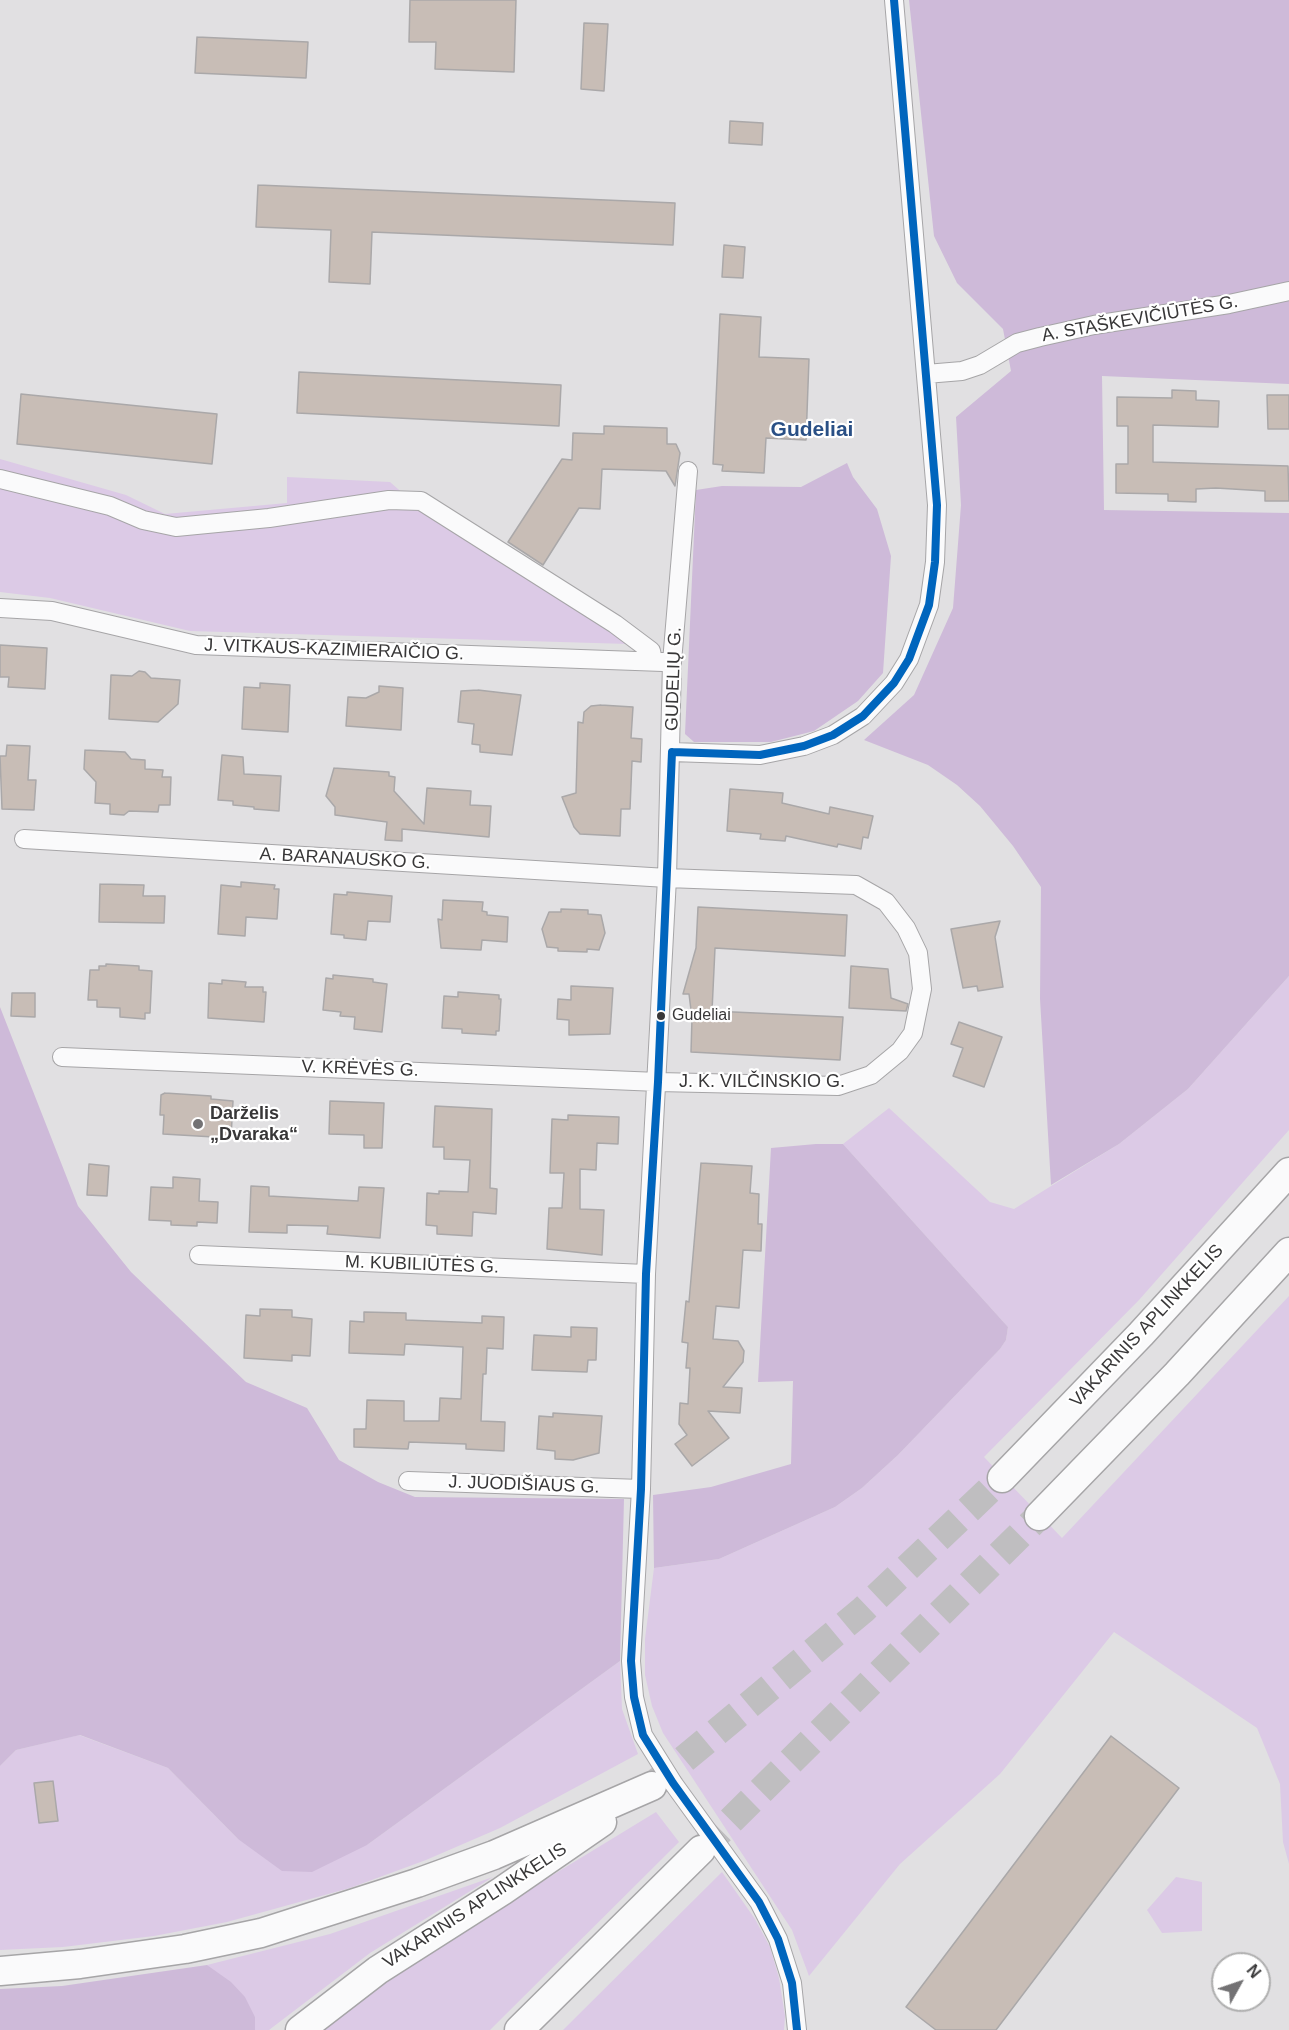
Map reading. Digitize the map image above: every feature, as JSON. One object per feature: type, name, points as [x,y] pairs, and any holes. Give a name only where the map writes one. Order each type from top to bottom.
[{"type":"highway","name":"VAKARINIS APLINKKELIS","points":[[1002,1478],[1142,1334],[1289,1172]]},
{"type":"highway","points":[[1039,1516],[1177,1374],[1289,1252]]},
{"type":"highway","name":"VAKARINIS APLINKKELIS","points":[[0,1971],[80,1964],[185,1949],[261,1933],[396,1890],[494,1855],[652,1786],[502,1891],[378,1970],[300,2030]]},
{"type":"highway","points":[[519,2030],[549,2003],[701,1850]]},
{"type":"highway","points":[[526,2030],[549,2003]]},
{"type":"street","points":[[672,752],[760,755],[804,746],[833,735],[863,716],[894,683],[909,659],[928,605],[934,562],[937,505],[894,0]]},
{"type":"street","name":"A. STAŠKEVIČIŪTĖS G.","points":[[926,374],[962,371],[980,365],[1017,344],[1040,337],[1094,325],[1229,304],[1289,291]]},
{"type":"street","name":"GUDELIŲ G.","points":[[688,471],[672,662],[672,752],[658,1082],[646,1274],[641,1488],[631,1661],[633,1697],[643,1736],[673,1783],[759,1902],[773,1930],[792,1983],[796,2030]]},
{"type":"street","points":[[0,479],[110,506],[143,520],[176,527],[269,518],[389,500],[421,501],[615,624],[651,651],[653,661]]},
{"type":"street","name":"J. VITKAUS-KAZIMIERAIČIO G.","points":[[0,608],[52,611],[196,645],[672,662]]},
{"type":"street","name":"A. BARANAUSKO G.","points":[[24,839],[667,878]]},
{"type":"street","name":"J. K. VILČINSKIO G.","points":[[658,1082],[838,1086],[855,1082],[885,1065],[913,1033],[922,989],[918,953],[906,928],[886,902],[856,885],[667,878]]},
{"type":"street","name":"V. KRĖVĖS G.","points":[[62,1057],[658,1082]]},
{"type":"street","name":"M. KUBILIŪTĖS G.","points":[[199,1255],[646,1274]]},
{"type":"street","name":"J. JUODIŠIAUS G.","points":[[408,1481],[641,1488]]},
{"type":"shaded area","points":[[909,0],[1289,0],[1289,384],[1102,376],[1104,510],[1289,513],[1289,976],[1188,1089],[1119,1144],[1051,1185],[1040,999],[1041,887],[1013,846],[980,806],[957,785],[928,765],[864,740],[914,695],[953,608],[961,505],[956,417],[1011,371],[1003,329],[957,283],[934,236]]},
{"type":"shaded area","points":[[0,459],[126,495],[165,514],[287,503],[287,477],[390,482],[422,510],[628,644],[190,631],[50,598],[0,592]]},
{"type":"shaded area","points":[[847,463],[853,477],[877,509],[891,556],[883,673],[858,701],[814,731],[771,742],[694,742],[685,734],[696,490],[722,486],[801,487]]},
{"type":"shaded area","points":[[1289,976],[1289,1130],[1139,1300],[984,1457],[1062,1538],[1289,1296],[1289,1864],[1283,1842],[1280,1784],[1257,1728],[1114,1632],[1000,1774],[900,1864],[809,1976],[792,1930],[663,1733],[652,1706],[645,1675],[645,1639],[654,1568],[719,1559],[835,1507],[862,1488],[898,1455],[1006,1340],[1008,1327],[843,1144],[889,1108],[990,1202],[1014,1209],[1119,1144],[1188,1089]]},
{"type":"shaded area","points":[[0,1007],[78,1206],[131,1272],[246,1382],[307,1408],[339,1460],[378,1482],[415,1497],[624,1499],[620,1661],[367,1845],[312,1872],[282,1871],[238,1839],[168,1768],[80,1735],[16,1750],[0,1766]]},
{"type":"shaded area","points":[[843,1144],[1008,1327],[1006,1340],[898,1455],[862,1488],[835,1507],[719,1559],[654,1568],[653,1495],[711,1487],[791,1464],[793,1381],[758,1382],[771,1148]]},
{"type":"shaded area","points":[[620,1661],[622,1709],[638,1754],[500,1828],[426,1860],[350,1888],[227,1922],[154,1936],[63,1947],[0,1950],[0,1766],[16,1750],[79,1735],[168,1768],[238,1839],[367,1845]]},
{"type":"shaded area","points":[[656,1812],[679,1842],[490,2030],[319,2030],[456,1934]]},
{"type":"shaded area","points":[[722,1872],[755,1919],[770,1947],[779,1978],[785,2016],[784,2030],[563,2030]]},
{"type":"shaded area","points":[[493,1877],[370,1953],[269,2030],[255,2030],[255,2017],[207,1965],[330,1934]]},
{"type":"shaded area","points":[[1176,1877],[1202,1882],[1202,1931],[1162,1933],[1147,1910]]},
{"type":"shaded area","points":[[207,1965],[231,1982],[245,1997],[255,2017],[255,2030],[0,2030],[0,1989],[62,1986]]},
{"type":"building","points":[[410,0],[516,0],[514,72],[435,69],[436,42],[409,42]]},
{"type":"building","points":[[584,23],[608,24],[604,91],[581,89]]},
{"type":"building","points":[[197,37],[308,42],[306,78],[195,73]]},
{"type":"building","points":[[730,121],[763,123],[762,145],[729,143]]},
{"type":"building","points":[[258,185],[675,203],[673,245],[372,232],[370,284],[329,282],[331,230],[256,227]]},
{"type":"building","points":[[724,245],[745,247],[743,278],[722,277]]},
{"type":"building","points":[[720,314],[761,317],[759,357],[809,359],[806,440],[766,438],[764,473],[722,471],[723,465],[713,464]]},
{"type":"building","points":[[299,372],[561,385],[559,426],[297,413]]},
{"type":"building","points":[[1172,390],[1196,391],[1196,400],[1219,401],[1218,427],[1153,425],[1153,462],[1288,466],[1289,501],[1265,501],[1265,491],[1216,488],[1196,489],[1196,502],[1168,501],[1168,494],[1116,493],[1116,464],[1128,464],[1128,426],[1117,426],[1117,397],[1172,398]]},
{"type":"building","points":[[21,394],[217,414],[212,464],[17,444]]},
{"type":"building","points":[[1267,395],[1289,395],[1289,429],[1268,429]]},
{"type":"building","points":[[604,426],[667,428],[667,444],[676,444],[680,453],[675,486],[666,471],[602,469],[600,509],[579,508],[543,565],[508,542],[562,459],[572,460],[573,433],[604,434]]},
{"type":"building","points":[[0,645],[47,648],[45,689],[8,687],[9,677],[0,677]]},
{"type":"building","points":[[139,671],[145,672],[151,678],[180,680],[178,704],[158,722],[109,719],[111,675],[132,676]]},
{"type":"building","points":[[260,683],[290,685],[288,732],[242,729],[244,687],[260,688]]},
{"type":"building","points":[[379,686],[403,688],[401,730],[346,726],[348,697],[366,698],[379,692]]},
{"type":"building","points":[[478,690],[521,695],[512,755],[480,752],[480,745],[472,744],[474,724],[458,722],[461,691]]},
{"type":"building","points":[[591,706],[633,707],[631,738],[642,739],[641,762],[632,761],[630,809],[621,809],[620,836],[580,834],[574,827],[562,797],[576,793],[578,722],[583,723],[584,712]]},
{"type":"building","points":[[7,745],[30,746],[28,780],[36,780],[34,810],[2,809],[0,756],[6,756]]},
{"type":"building","points":[[85,750],[125,752],[131,759],[145,760],[145,769],[163,770],[162,777],[171,777],[170,805],[159,805],[158,812],[129,811],[124,815],[110,814],[110,804],[95,803],[96,782],[84,769]]},
{"type":"building","points":[[222,755],[243,757],[244,774],[281,776],[279,811],[254,809],[254,807],[233,805],[233,801],[218,800]]},
{"type":"building","points":[[334,768],[389,772],[389,776],[395,777],[394,791],[424,824],[427,788],[471,791],[470,805],[491,806],[489,837],[402,829],[402,841],[385,840],[387,822],[335,815],[335,807],[326,796]]},
{"type":"building","points":[[730,789],[783,793],[782,803],[829,814],[830,807],[873,816],[868,838],[863,837],[861,849],[838,844],[837,847],[786,836],[785,841],[760,839],[761,834],[727,831]]},
{"type":"building","points":[[241,882],[275,885],[274,889],[279,889],[277,919],[246,917],[245,936],[218,934],[221,885],[241,887]]},
{"type":"building","points":[[100,884],[144,885],[143,896],[165,896],[164,923],[99,922]]},
{"type":"building","points":[[347,892],[392,896],[390,922],[368,921],[366,940],[331,934],[334,894],[347,895]]},
{"type":"building","points":[[443,900],[483,902],[482,911],[487,912],[487,915],[508,917],[507,942],[482,940],[481,950],[441,948],[438,919],[442,920]]},
{"type":"building","points":[[698,907],[847,915],[845,956],[715,948],[712,1011],[843,1017],[840,1060],[691,1052],[692,1018],[689,994],[683,994],[696,948]]},
{"type":"building","points":[[561,909],[588,910],[588,914],[601,915],[605,933],[599,950],[558,951],[558,948],[547,947],[542,929],[549,912],[561,912]]},
{"type":"building","points":[[1000,921],[995,937],[1003,987],[978,991],[977,986],[963,988],[951,929]]},
{"type":"building","points":[[106,964],[139,966],[139,970],[152,971],[150,1013],[145,1013],[145,1019],[120,1017],[120,1008],[97,1007],[97,1000],[88,1000],[90,970],[99,970],[99,966],[106,966]]},
{"type":"building","points":[[851,966],[888,969],[891,998],[908,1004],[906,1011],[849,1008]]},
{"type":"building","points":[[333,975],[373,979],[373,982],[387,984],[382,1032],[354,1029],[355,1017],[340,1016],[341,1012],[323,1010],[326,978],[333,979]]},
{"type":"building","points":[[222,980],[246,982],[245,987],[263,987],[263,992],[266,992],[264,1022],[208,1018],[209,983],[222,984]]},
{"type":"building","points":[[571,986],[613,988],[610,1034],[569,1035],[569,1020],[557,1019],[558,999],[571,1000]]},
{"type":"building","points":[[458,992],[499,995],[501,999],[499,1031],[496,1031],[496,1035],[462,1033],[462,1029],[442,1028],[444,996],[458,997]]},
{"type":"building","points":[[12,993],[35,993],[35,1017],[11,1016]]},
{"type":"building","points":[[959,1022],[1002,1037],[984,1087],[953,1076],[963,1048],[951,1044]]},
{"type":"building","name":"Darželis „Dvaraka“","points":[[165,1093],[211,1096],[211,1099],[233,1101],[231,1138],[163,1134],[164,1115],[160,1115],[161,1095]]},
{"type":"building","points":[[330,1101],[384,1103],[382,1148],[364,1148],[364,1135],[329,1134]]},
{"type":"building","points":[[435,1106],[492,1109],[490,1188],[497,1189],[496,1214],[473,1212],[472,1236],[437,1234],[437,1226],[426,1225],[427,1193],[468,1192],[470,1160],[444,1159],[444,1147],[433,1147]]},
{"type":"building","points":[[568,1115],[619,1117],[618,1144],[597,1143],[596,1170],[580,1169],[580,1209],[604,1210],[602,1255],[547,1249],[549,1208],[562,1208],[564,1173],[550,1173],[552,1119],[568,1120]]},
{"type":"building","points":[[701,1163],[752,1166],[750,1193],[759,1194],[758,1224],[762,1224],[761,1251],[743,1250],[739,1308],[716,1306],[713,1339],[738,1341],[744,1351],[743,1362],[723,1387],[742,1388],[740,1413],[708,1411],[729,1438],[692,1466],[675,1444],[687,1435],[679,1424],[680,1403],[688,1404],[690,1368],[686,1368],[688,1343],[682,1342],[686,1301],[689,1302]]},
{"type":"building","points":[[89,1164],[109,1166],[107,1196],[87,1195]]},
{"type":"building","points":[[173,1177],[200,1179],[199,1201],[218,1202],[217,1223],[197,1222],[197,1226],[171,1225],[171,1221],[149,1220],[151,1187],[173,1188]]},
{"type":"building","points":[[251,1186],[269,1187],[269,1196],[358,1201],[359,1187],[384,1188],[380,1238],[327,1234],[328,1226],[287,1225],[287,1233],[249,1232]]},
{"type":"building","points":[[260,1309],[292,1310],[292,1317],[312,1319],[310,1356],[292,1355],[292,1361],[244,1358],[246,1315],[260,1316]]},
{"type":"building","points":[[364,1312],[406,1313],[406,1320],[482,1323],[482,1316],[504,1317],[503,1349],[487,1348],[486,1374],[483,1374],[481,1421],[505,1422],[504,1451],[466,1449],[466,1444],[409,1442],[408,1449],[354,1447],[354,1429],[366,1429],[367,1400],[404,1401],[404,1421],[439,1421],[440,1398],[461,1399],[463,1347],[405,1344],[404,1355],[349,1353],[350,1321],[364,1322]]},
{"type":"building","points":[[571,1327],[597,1328],[596,1360],[588,1360],[587,1372],[532,1370],[534,1335],[571,1337]]},
{"type":"building","points":[[553,1413],[602,1416],[599,1453],[573,1460],[555,1459],[555,1451],[537,1449],[539,1416],[553,1417]]},
{"type":"building","points":[[1111,1736],[1179,1788],[996,2030],[936,2030],[906,2007]]},
{"type":"building","points":[[53,1781],[58,1821],[39,1823],[34,1783]]},
{"type":"tunnel","points":[[652,1786],[863,1610],[1002,1478]]},
{"type":"tunnel","points":[[701,1850],[1039,1516]]},
{"type":"transit line","points":[[672,752],[760,755],[804,746],[833,735],[863,716],[894,683],[909,659],[929,605],[935,562],[937,505],[894,0]]},
{"type":"transit line","points":[[672,752],[658,1082],[646,1274],[641,1489],[631,1661],[634,1697],[643,1735],[673,1783],[759,1902],[778,1939],[792,1983],[797,2030]]},
{"type":"place","name":"Gudeliai","points":[[661,1016]]},
{"type":"place","name":"Darželis „Dvaraka“","points":[[198,1124]]},
{"type":"district","name":"Gudeliai","points":[[812,430]]}]
